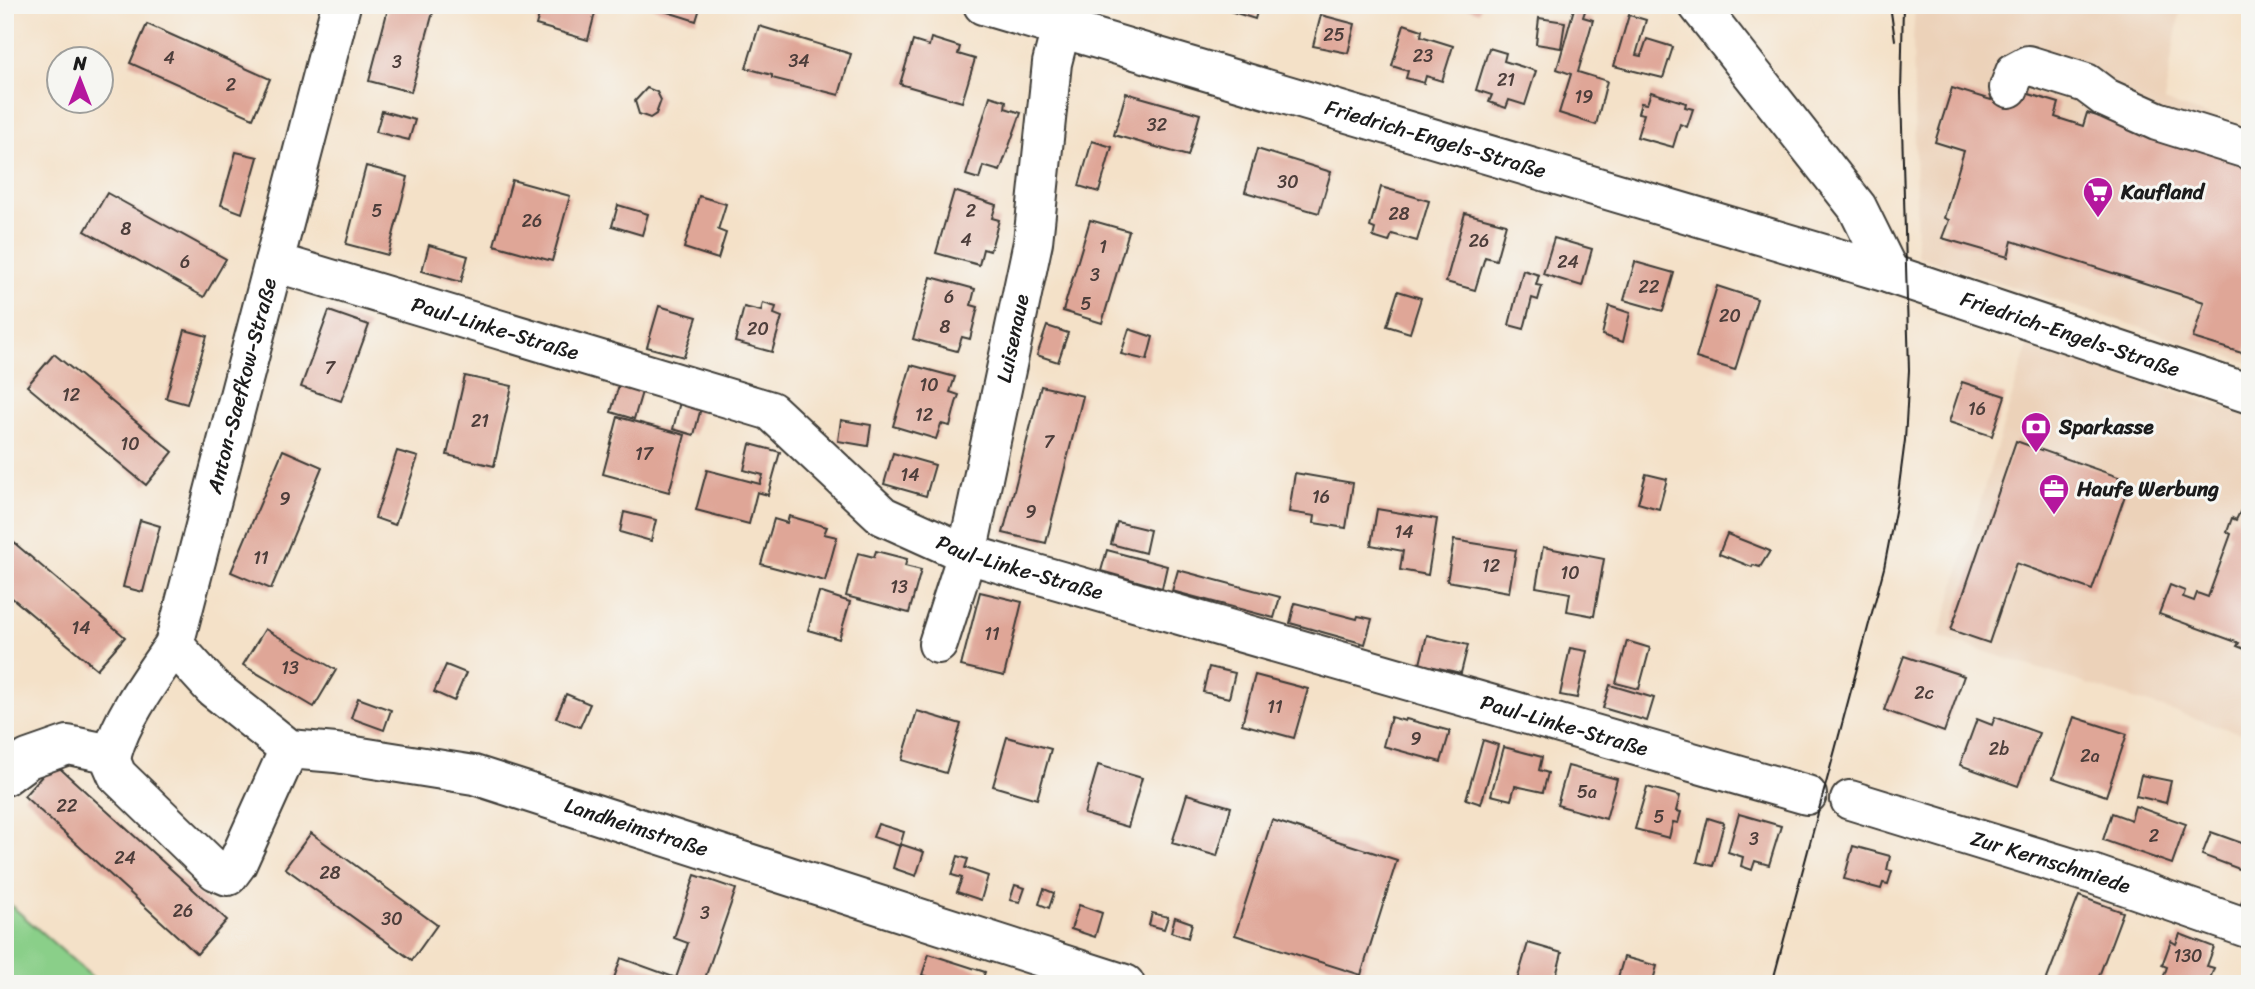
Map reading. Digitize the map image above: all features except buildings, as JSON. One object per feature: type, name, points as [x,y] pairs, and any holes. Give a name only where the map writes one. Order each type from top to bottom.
[{"type":"street","name":"Anton-Saefkow-Straße","points":[[112,754],[115,742],[147,685],[174,645],[341,5]]},
{"type":"street","name":"Friedrich-Engels-Straße","points":[[983,5],[1890,274],[2250,394]]},
{"type":"street","points":[[1698,5],[1857,207],[1890,274]]},
{"type":"street","name":"Luisenaue","points":[[938,645],[967,554],[1033,242],[1052,63],[1061,28]]},
{"type":"street","points":[[2009,89],[2015,72],[2028,65],[2086,83],[2106,98],[2157,121],[2250,150]]},
{"type":"street","name":"Paul-Linke-Straße","points":[[274,262],[771,411],[883,516],[967,554],[1807,795]]},
{"type":"street","points":[[5,776],[28,759],[68,745],[112,754],[111,761],[117,775],[216,871],[228,876],[237,864],[289,749],[213,688],[174,645]]},
{"type":"street","name":"Landheimstraße","points":[[289,749],[336,753],[474,775],[1125,984]]},
{"type":"street","name":"Zur Kernschmiede","points":[[1850,800],[2095,874],[2250,929]]},
{"type":"shaded area","points":[[1915,5],[2181,6],[2164,101],[2250,130],[2250,363],[1917,256],[1913,39]]},
{"type":"shaded area","points":[[2029,341],[2250,417],[2250,736],[1939,637]]},
{"type":"green space","points":[[5,900],[100,984],[5,984]]},
{"type":"tram line","points":[[1890,5],[1895,40]]},
{"type":"tram line","points":[[1772,984],[1884,568],[1897,501],[1905,440],[1909,370],[1901,93],[1903,5]]},
{"type":"place","name":"Kaufland","points":[[2098,219]]},
{"type":"place","name":"Sparkasse","points":[[2036,454]]},
{"type":"place","name":"Haufe Werbung","points":[[2054,516]]}]
